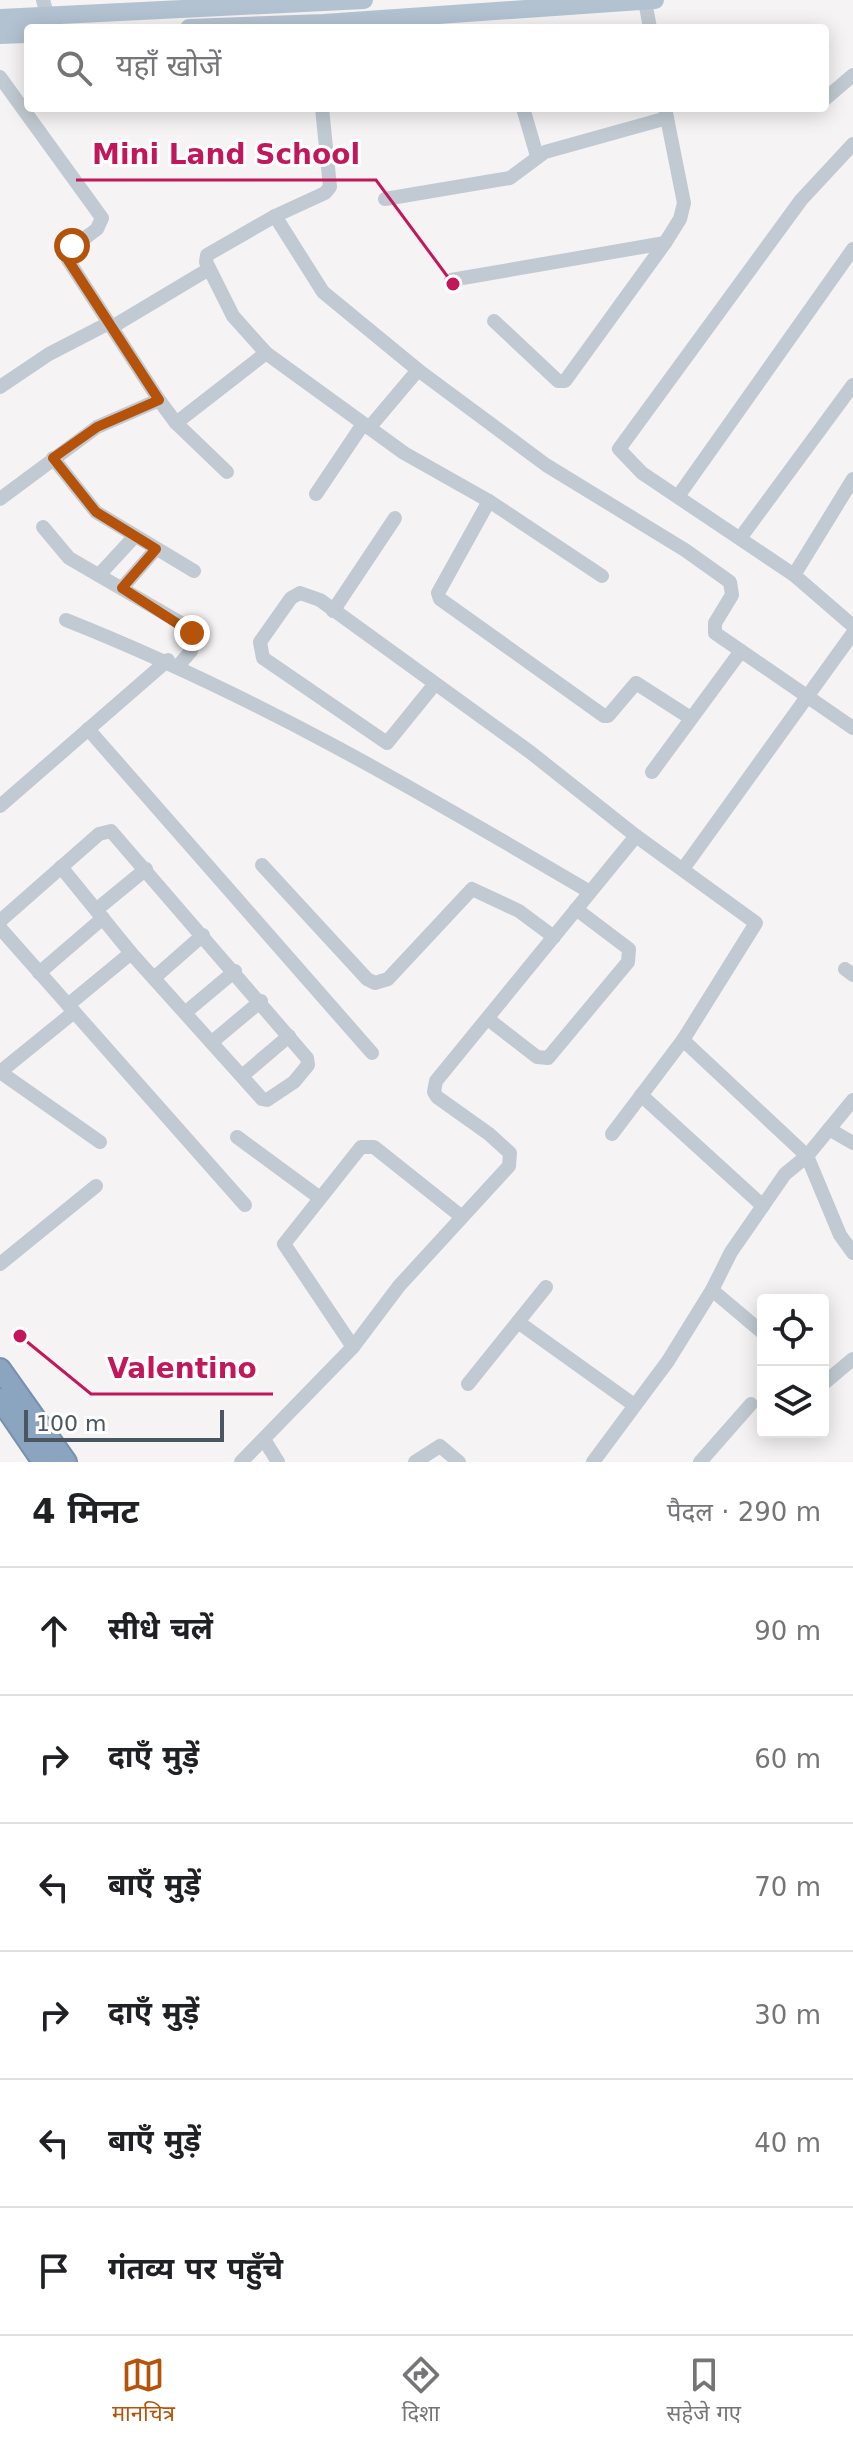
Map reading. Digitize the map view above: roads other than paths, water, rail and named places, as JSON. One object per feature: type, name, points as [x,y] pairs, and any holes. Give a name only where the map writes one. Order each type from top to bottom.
[{"type":"highway","points":[[0,1369],[66,1462]]},
{"type":"highway","points":[[0,1399],[43,1462]]},
{"type":"main road","points":[[0,18],[364,0]]},
{"type":"main road","points":[[297,24],[655,0]]},
{"type":"main road","points":[[0,35],[24,34]]},
{"type":"street","points":[[324,1],[324,23]]},
{"type":"street","points":[[645,1],[649,24]]},
{"type":"street","points":[[829,96],[853,75]]},
{"type":"street","points":[[0,77],[24,110]]},
{"type":"street","points":[[25,112],[102,218],[97,229],[72,246],[67,254],[159,400],[176,423],[227,472]]},
{"type":"street","points":[[322,112],[330,187],[325,193],[211,251],[206,262],[233,316],[266,353],[366,426],[489,501],[602,576]]},
{"type":"street","points":[[524,112],[537,156]]},
{"type":"street","points":[[385,199],[510,178],[537,156],[666,113],[684,203],[680,219],[565,381],[558,381],[494,321]]},
{"type":"street","points":[[853,144],[801,200],[621,444],[621,454],[642,473],[794,575],[853,626]]},
{"type":"street","points":[[275,216],[323,292],[418,370],[546,465],[685,550],[730,582],[732,595],[714,630],[853,728]]},
{"type":"street","points":[[451,280],[665,243]]},
{"type":"street","points":[[679,495],[853,249]]},
{"type":"street","points":[[0,387],[49,354],[110,325],[209,269]]},
{"type":"street","points":[[176,423],[266,353]]},
{"type":"street","points":[[316,494],[366,426],[418,370]]},
{"type":"street","points":[[741,537],[853,385]]},
{"type":"street","points":[[0,499],[97,427],[159,400]]},
{"type":"street","points":[[53,458],[88,505],[194,571]]},
{"type":"street","points":[[794,575],[853,479]]},
{"type":"street","points":[[489,501],[438,593],[440,599],[604,716],[608,716],[636,683],[689,717]]},
{"type":"street","points":[[333,611],[395,518]]},
{"type":"street","points":[[0,806],[88,729],[191,651],[192,633],[69,558],[43,527]]},
{"type":"street","points":[[99,575],[135,536]]},
{"type":"street","points":[[122,588],[156,549]]},
{"type":"street","points":[[434,685],[387,743],[263,658],[259,650],[264,633],[291,598],[300,593],[308,595],[530,752],[636,836],[756,923],[683,1040],[612,1134]]},
{"type":"street","points":[[66,620],[174,663],[373,764],[590,892]]},
{"type":"street","points":[[683,869],[853,633]]},
{"type":"street","points":[[652,772],[689,717],[741,651]]},
{"type":"street","points":[[88,729],[372,1053]]},
{"type":"street","points":[[0,921],[61,867],[105,830],[118,836],[289,1036],[308,1063],[294,1082],[265,1100],[131,953],[61,867]]},
{"type":"street","points":[[241,1462],[265,1441],[353,1347],[399,1286],[505,1171],[511,1159],[489,1134],[437,1097],[434,1088],[636,836]]},
{"type":"street","points":[[262,865],[367,979],[375,983],[388,979],[472,889],[519,911],[554,937]]},
{"type":"street","points":[[39,973],[146,869]]},
{"type":"street","points":[[488,1019],[537,1057],[548,1058],[628,962],[629,949],[576,909]]},
{"type":"street","points":[[0,928],[245,1205]]},
{"type":"street","points":[[154,978],[203,935]]},
{"type":"street","points":[[100,1142],[0,1072],[131,953]]},
{"type":"street","points":[[186,1012],[235,971]]},
{"type":"street","points":[[212,1042],[261,1001]]},
{"type":"street","points":[[242,1076],[289,1036]]},
{"type":"street","points":[[683,1040],[807,1156],[840,1235],[853,1253]]},
{"type":"street","points":[[641,1095],[763,1206]]},
{"type":"street","points":[[593,1462],[712,1290],[731,1252],[785,1174],[807,1156],[853,1100]]},
{"type":"street","points":[[829,1129],[853,1143]]},
{"type":"street","points":[[237,1137],[320,1198]]},
{"type":"street","points":[[353,1347],[285,1250],[285,1241],[361,1147],[370,1145],[462,1217]]},
{"type":"street","points":[[0,1264],[96,1186]]},
{"type":"street","points":[[468,1384],[546,1287]]},
{"type":"street","points":[[712,1290],[757,1328]]},
{"type":"street","points":[[518,1322],[634,1405]]},
{"type":"street","points":[[829,1379],[853,1359]]},
{"type":"street","points":[[700,1462],[751,1404]]},
{"type":"street","points":[[265,1441],[278,1462]]},
{"type":"street","points":[[415,1462],[438,1446],[444,1447],[459,1462]]},
{"type":"place","name":"Mini Land School","points":[[453,284]]},
{"type":"place","name":"Valentino","points":[[20,1336]]}]
